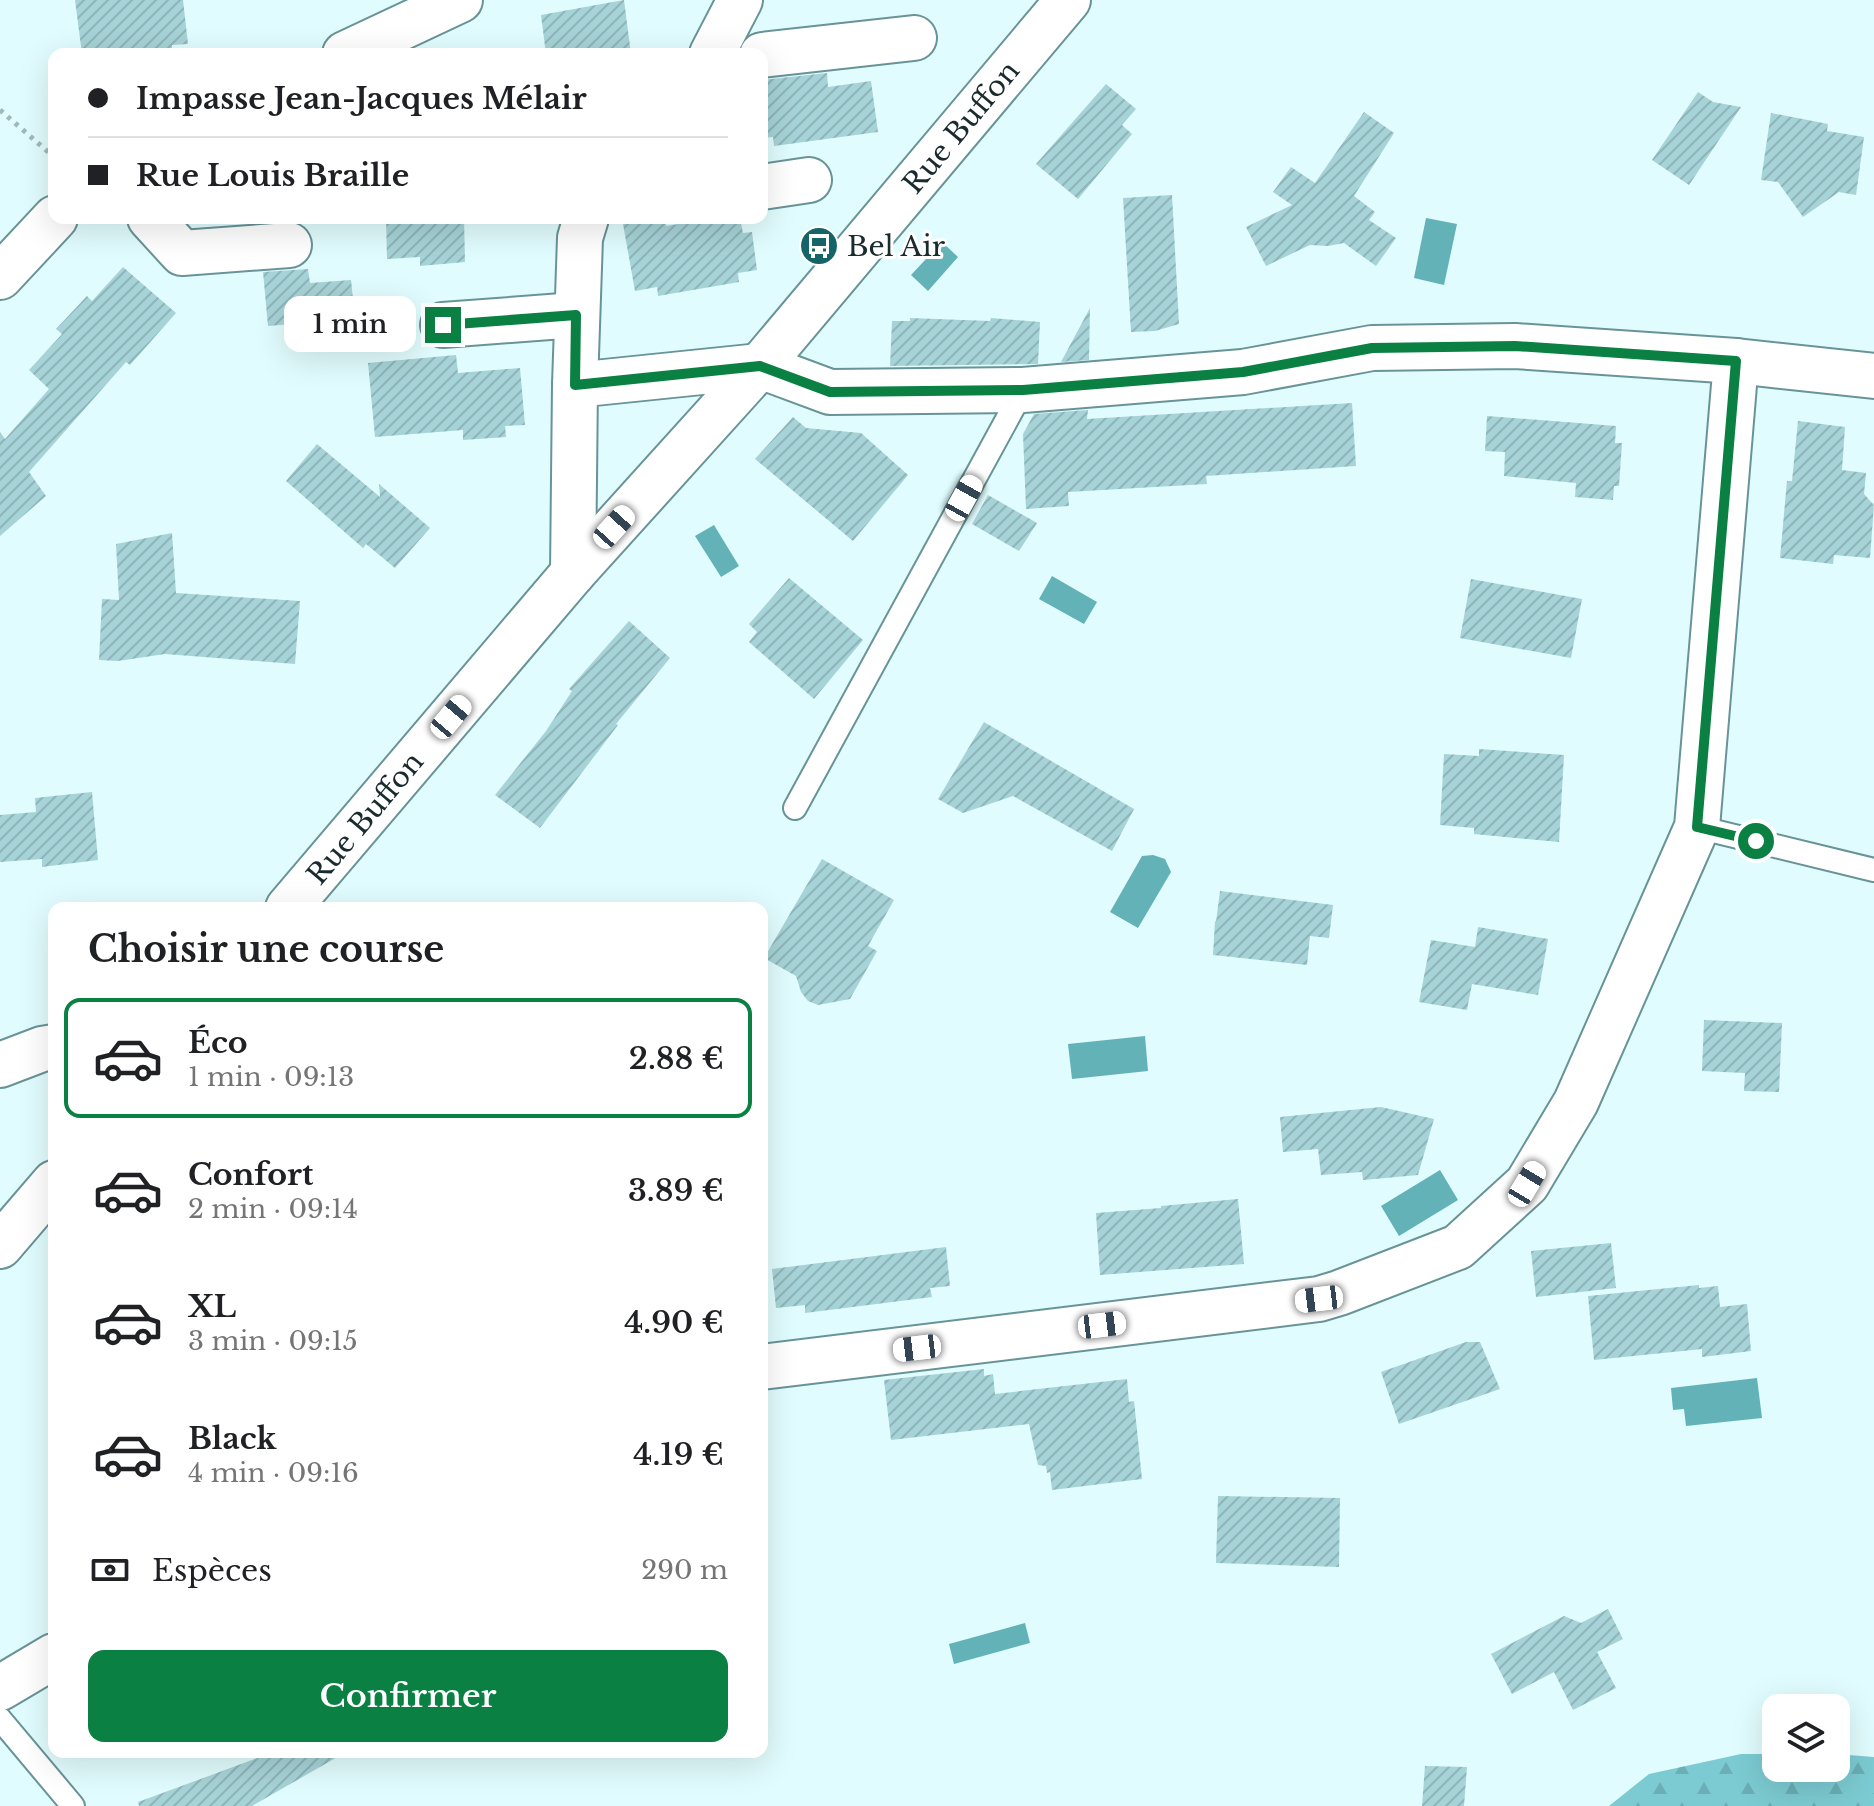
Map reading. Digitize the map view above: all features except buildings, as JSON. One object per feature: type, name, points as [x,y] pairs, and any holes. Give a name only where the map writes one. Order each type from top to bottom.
[{"type":"street","points":[[358,48],[460,0]]},
{"type":"street","points":[[715,48],[740,0]]},
{"type":"street","name":"Rue Buffon","points":[[293,902],[573,573],[760,366],[1068,0]]},
{"type":"street","points":[[768,54],[914,38]]},
{"type":"street","points":[[768,186],[809,180]]},
{"type":"street","points":[[0,277],[49,224]]},
{"type":"street","points":[[155,224],[182,253],[289,245]]},
{"type":"street","points":[[573,573],[576,315],[580,238],[584,224]]},
{"type":"street","points":[[443,325],[576,315]]},
{"type":"street","points":[[575,385],[760,366],[830,392],[1023,390],[1243,372],[1372,348],[1515,346],[1736,361],[1874,376]]},
{"type":"street","points":[[768,1366],[1319,1299],[1458,1247],[1527,1184],[1576,1102],[1697,827],[1736,361]]},
{"type":"street","points":[[0,1065],[48,1048]]},
{"type":"street","points":[[0,1246],[48,1190]]},
{"type":"street","points":[[0,1688],[48,1660]]},
{"type":"lane","points":[[795,808],[1023,390]]},
{"type":"lane","points":[[1697,827],[1874,870]]},
{"type":"lane","points":[[0,1719],[73,1806]]},
{"type":"path","points":[[0,110],[48,152]]},
{"type":"green space","points":[[1741,1754],[1762,1754],[1762,1782],[1850,1782],[1850,1755],[1874,1757],[1874,1806],[1609,1806],[1649,1774]]},
{"type":"shaded area","points":[[1426,218],[1457,224],[1444,285],[1414,278]]},
{"type":"shaded area","points":[[942,242],[958,257],[928,291],[911,275]]},
{"type":"shaded area","points":[[714,525],[739,566],[721,577],[695,536]]},
{"type":"shaded area","points":[[1052,576],[1097,602],[1084,624],[1039,599]]},
{"type":"shaded area","points":[[1153,855],[1165,859],[1171,872],[1138,928],[1110,912],[1142,856]]},
{"type":"shaded area","points":[[1145,1036],[1148,1071],[1072,1079],[1068,1044]]},
{"type":"shaded area","points":[[1440,1170],[1458,1200],[1399,1236],[1381,1206]]},
{"type":"shaded area","points":[[1757,1378],[1762,1418],[1686,1426],[1684,1409],[1673,1410],[1671,1388]]},
{"type":"shaded area","points":[[1025,1623],[1030,1643],[954,1664],[949,1644]]},
{"type":"place","name":"Bel Air","points":[[819,246]]},
{"type":"route","points":[[443,325],[576,315],[575,385],[760,366],[830,392],[1023,390],[1243,372],[1372,348],[1515,346],[1736,361],[1697,827],[1756,841]]}]
